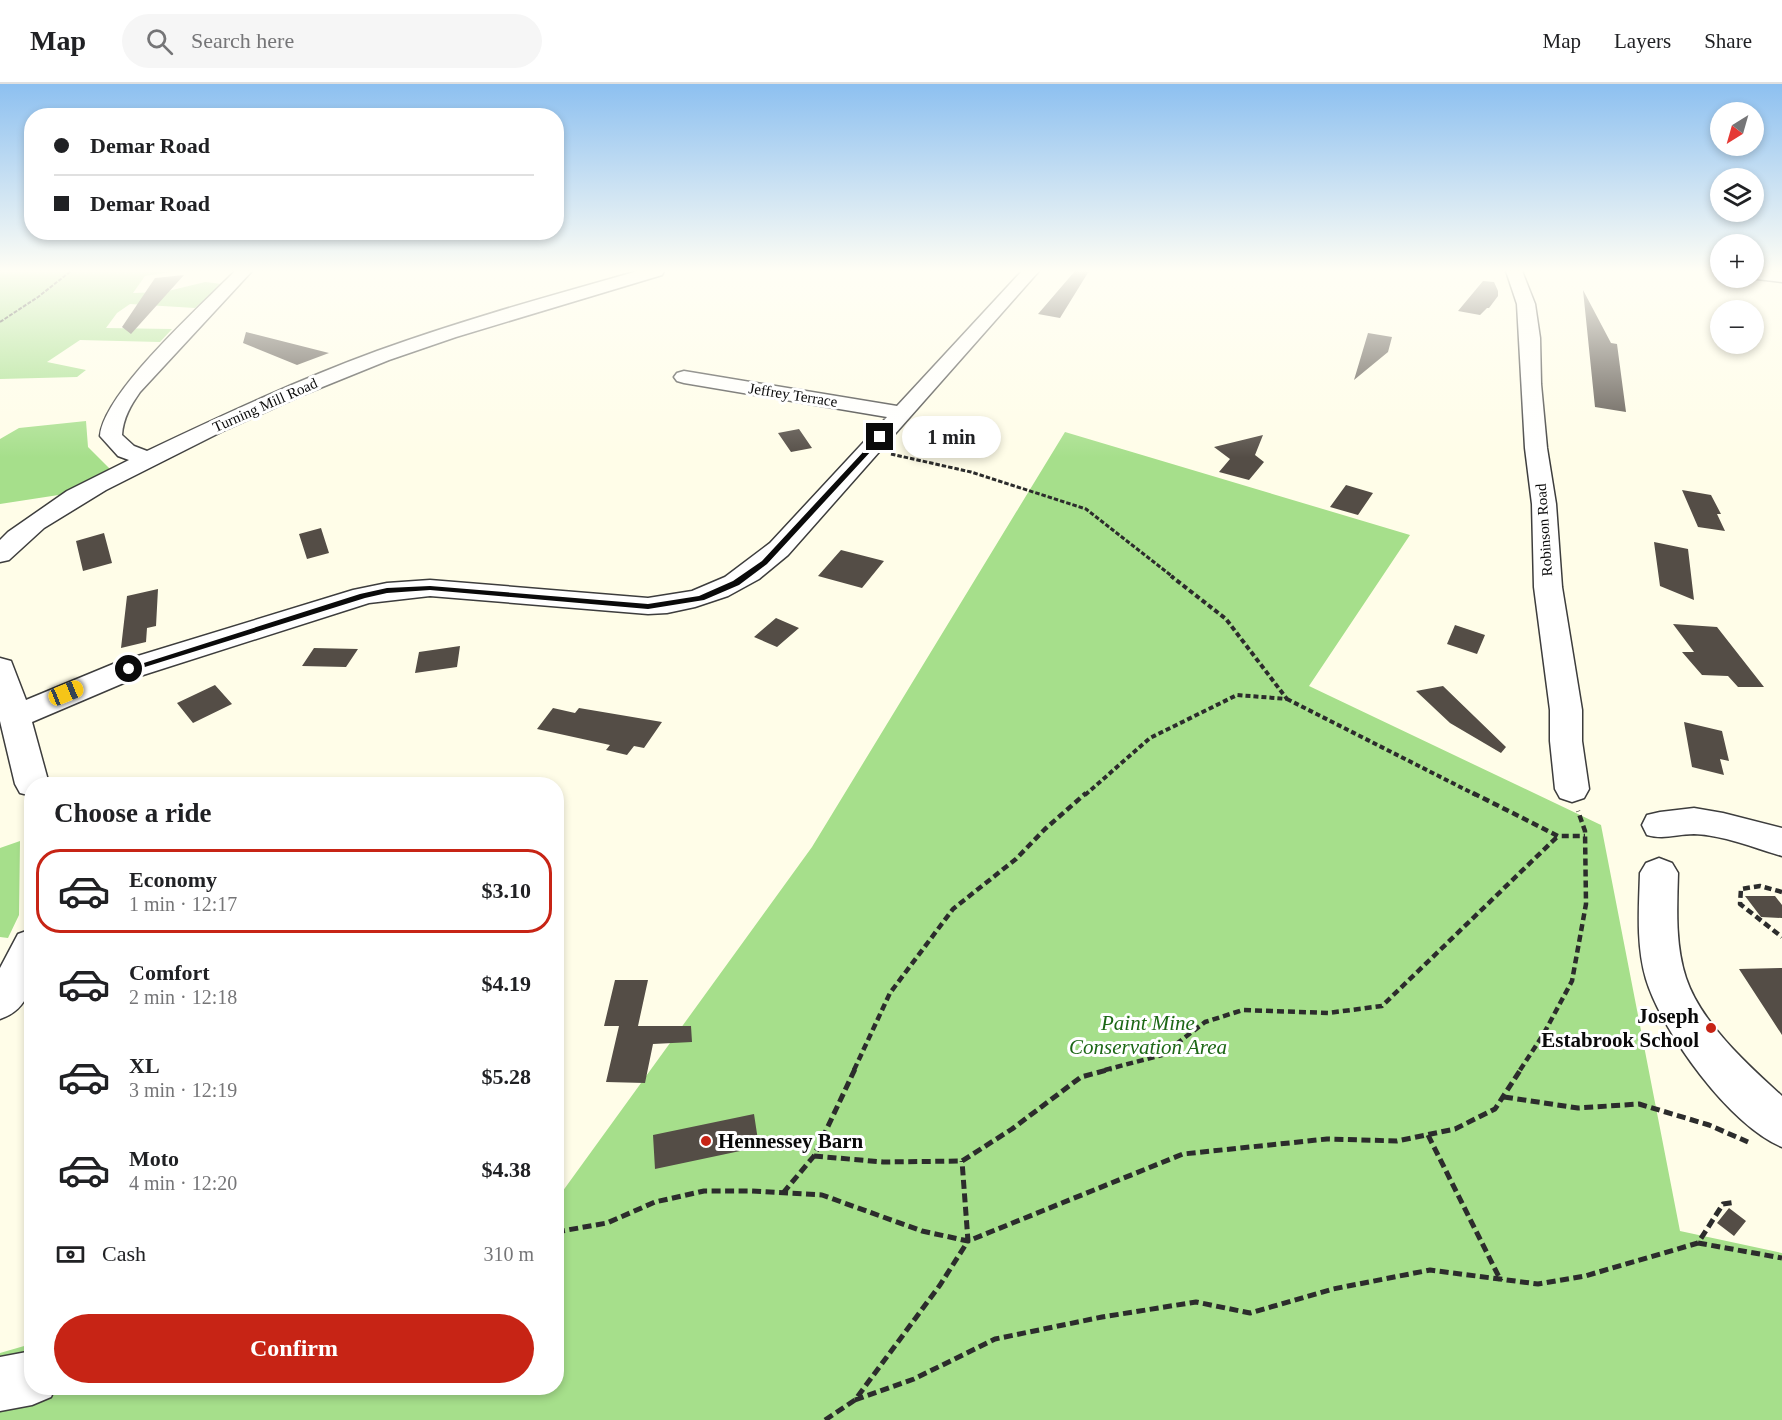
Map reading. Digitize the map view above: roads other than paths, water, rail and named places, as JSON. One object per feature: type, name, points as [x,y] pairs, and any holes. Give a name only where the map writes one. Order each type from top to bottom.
[{"type":"street","points":[[149,459],[126,451],[111,436],[111,426],[117,410],[133,388],[185,333]]},
{"type":"street","name":"Turning Mill Road","points":[[0,554],[17,536],[42,518],[149,459],[264,404],[382,356],[451,333]]},
{"type":"street","points":[[15,717],[129,669],[363,596],[387,591],[430,588],[648,606],[701,598],[736,583],[764,563],[974,333]]},
{"type":"street","name":"Robinson Road","points":[[1529,333],[1531,384],[1536,448],[1544,504],[1548,587],[1566,710],[1566,741],[1572,789]]},
{"type":"street","name":"Jeffrey Terrace","points":[[684,377],[902,413]]},
{"type":"street","points":[[0,668],[30,777]]},
{"type":"street","points":[[1660,825],[1694,821],[1782,842]]},
{"type":"street","points":[[1659,873],[1658,922],[1662,958],[1670,991],[1702,1042],[1745,1093],[1766,1134]]},
{"type":"street","points":[[0,1001],[24,962]]},
{"type":"street","points":[[0,1383],[24,1379]]},
{"type":"place","name":"Joseph Estabrook School","points":[[1711,1028]]},
{"type":"place","name":"Hennessey Barn","points":[[706,1141]]},
{"type":"park label","name":"Paint Mine Conservation Area","points":[[1148,1035]]}]
